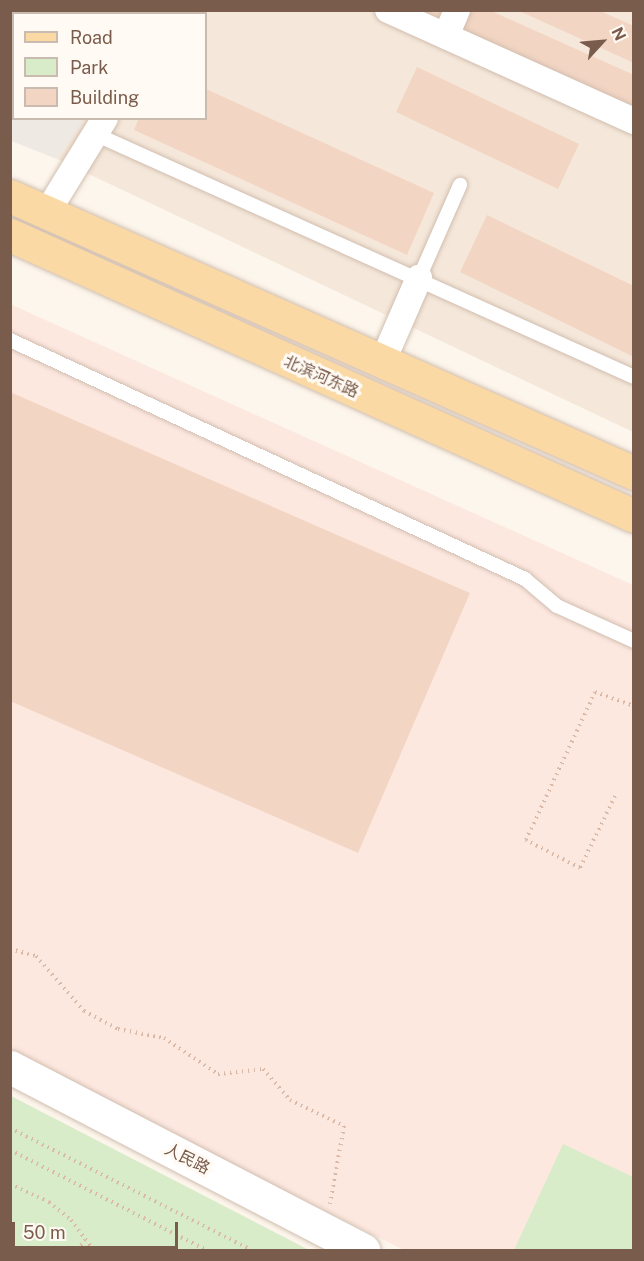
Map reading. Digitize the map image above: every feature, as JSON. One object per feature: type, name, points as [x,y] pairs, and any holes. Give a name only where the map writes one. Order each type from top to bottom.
[{"type":"main road","points":[[10,196],[46,214],[633,473]]},
{"type":"main road","name":"北滨河东路","points":[[10,235],[633,516]]},
{"type":"street","points":[[388,10],[633,121]]},
{"type":"street","points":[[446,36],[457,10]]},
{"type":"street","points":[[46,214],[100,126]]},
{"type":"street","points":[[382,363],[419,278]]},
{"type":"street","name":"人民路","points":[[10,1067],[363,1251]]},
{"type":"lane","points":[[100,126],[633,377]]},
{"type":"lane","points":[[419,278],[460,185]]},
{"type":"lane","points":[[10,340],[525,579],[557,606],[633,641]]},
{"type":"path","points":[[615,796],[580,868],[526,840],[595,692],[633,706]]},
{"type":"path","points":[[10,949],[36,956],[84,1011],[118,1029],[164,1038],[218,1074],[263,1070],[290,1100],[344,1126],[326,1231]]},
{"type":"path","points":[[10,1128],[251,1251]]},
{"type":"path","points":[[10,1150],[206,1251]]},
{"type":"path","points":[[10,1184],[49,1202],[71,1220],[94,1251]]},
{"type":"path","points":[[77,1251],[85,1240]]},
{"type":"shaded area","points":[[10,11],[156,11],[12,12],[12,120],[83,120],[57,159],[11,141]]},
{"type":"shaded area","points":[[633,11],[633,432],[57,159],[83,120],[207,120],[207,12],[155,12]]},
{"type":"shaded area","points":[[10,304],[633,585],[633,1250],[404,1250],[11,1055]]},
{"type":"green space","points":[[11,1096],[309,1250],[11,1250]]},
{"type":"green space","points":[[563,1144],[633,1177],[633,1250],[514,1250]]},
{"type":"building","points":[[10,10],[139,10],[12,12],[12,46]]},
{"type":"building","points":[[406,10],[448,10],[441,26]]},
{"type":"building","points":[[462,10],[489,10],[634,75],[634,112],[453,31]]},
{"type":"building","points":[[517,10],[598,10],[634,26],[634,63]]},
{"type":"building","points":[[417,67],[579,144],[558,189],[396,112]]},
{"type":"building","points":[[207,89],[434,193],[407,255],[134,130],[138,120],[207,120]]},
{"type":"building","points":[[487,215],[634,286],[634,357],[460,272]]},
{"type":"building","points":[[10,392],[470,593],[358,853],[10,701]]}]
